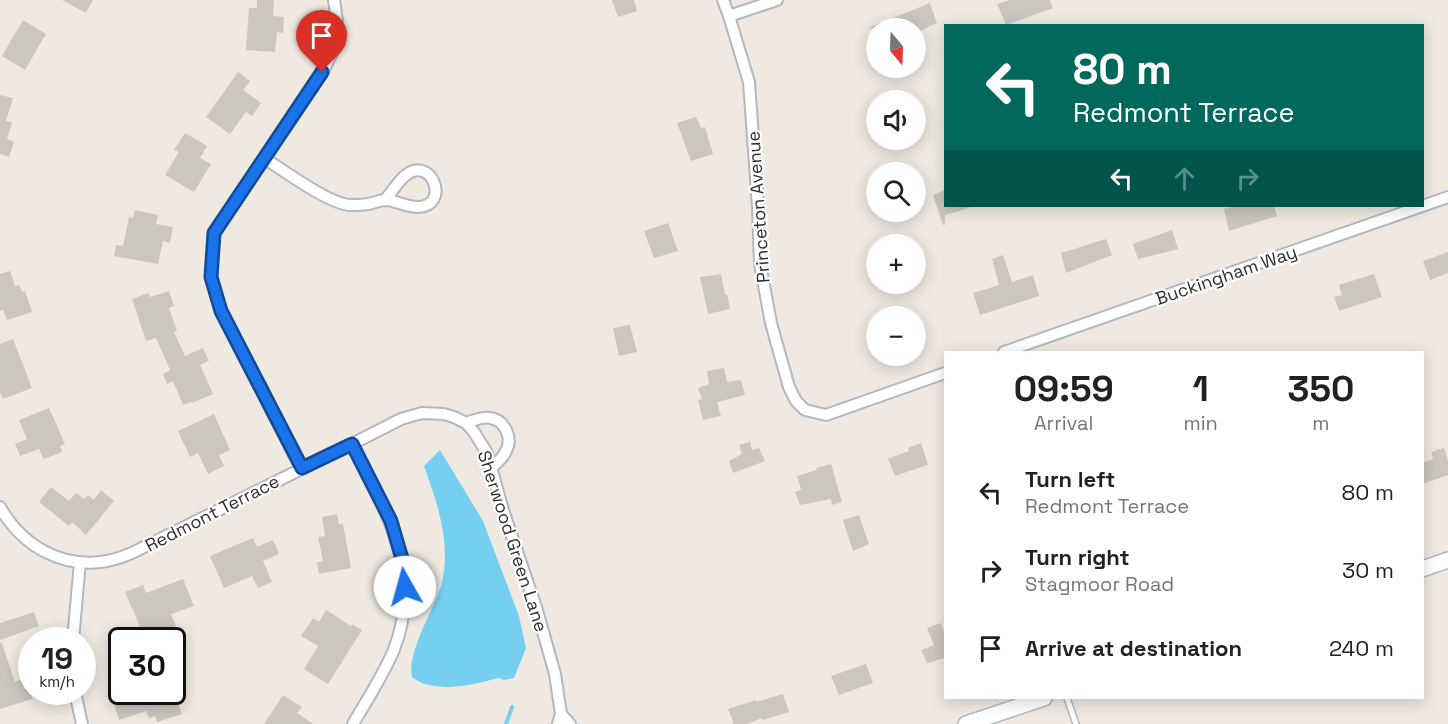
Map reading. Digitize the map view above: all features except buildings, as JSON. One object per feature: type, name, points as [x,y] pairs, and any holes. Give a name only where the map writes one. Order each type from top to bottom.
[{"type":"street","points":[[302,468],[221,311],[211,277],[214,233],[322,72],[334,48],[337,21],[334,0]]},
{"type":"street","name":"Princeton Avenue","points":[[723,0],[749,81],[763,283],[771,323],[789,387],[796,401],[805,410],[832,413],[944,373]]},
{"type":"street","points":[[729,16],[777,0]]},
{"type":"street","points":[[264,158],[321,194],[346,205],[365,205],[385,200],[417,207],[424,206],[433,200],[435,186],[429,175],[421,171],[412,172],[402,178],[385,200]]},
{"type":"street","name":"Buckingham Way","points":[[1424,205],[1448,197]]},
{"type":"street","name":"Buckingham Way","points":[[1007,351],[1419,207]]},
{"type":"street","points":[[353,724],[393,651],[405,609],[405,587],[403,562],[391,521],[352,444],[401,419],[422,413],[444,414],[466,423],[490,417],[504,426],[508,432],[509,441],[505,455],[490,470]]},
{"type":"street","name":"Sherwood Green Lane","points":[[466,423],[487,453],[490,470],[536,607],[555,674],[560,719],[570,724]]},
{"type":"street","name":"Redmont Terrace","points":[[0,507],[14,529],[31,544],[54,556],[80,562],[107,561],[122,557],[352,444]]},
{"type":"street","points":[[1424,568],[1448,560]]},
{"type":"street","points":[[74,627],[80,562]]},
{"type":"street","points":[[966,724],[1041,699]]},
{"type":"street","points":[[78,705],[82,724]]},
{"type":"lane","points":[[1067,699],[1076,724]]},
{"type":"water","points":[[440,450],[483,521],[519,616],[526,648],[514,678],[504,680],[498,678],[443,687],[423,684],[412,677],[413,655],[441,586],[444,571],[442,525],[424,466]]},
{"type":"waterway","points":[[506,724],[512,707]]},
{"type":"route","points":[[322,72],[214,233],[211,277],[221,311],[302,468],[352,444],[391,521],[403,562],[405,587]]}]
